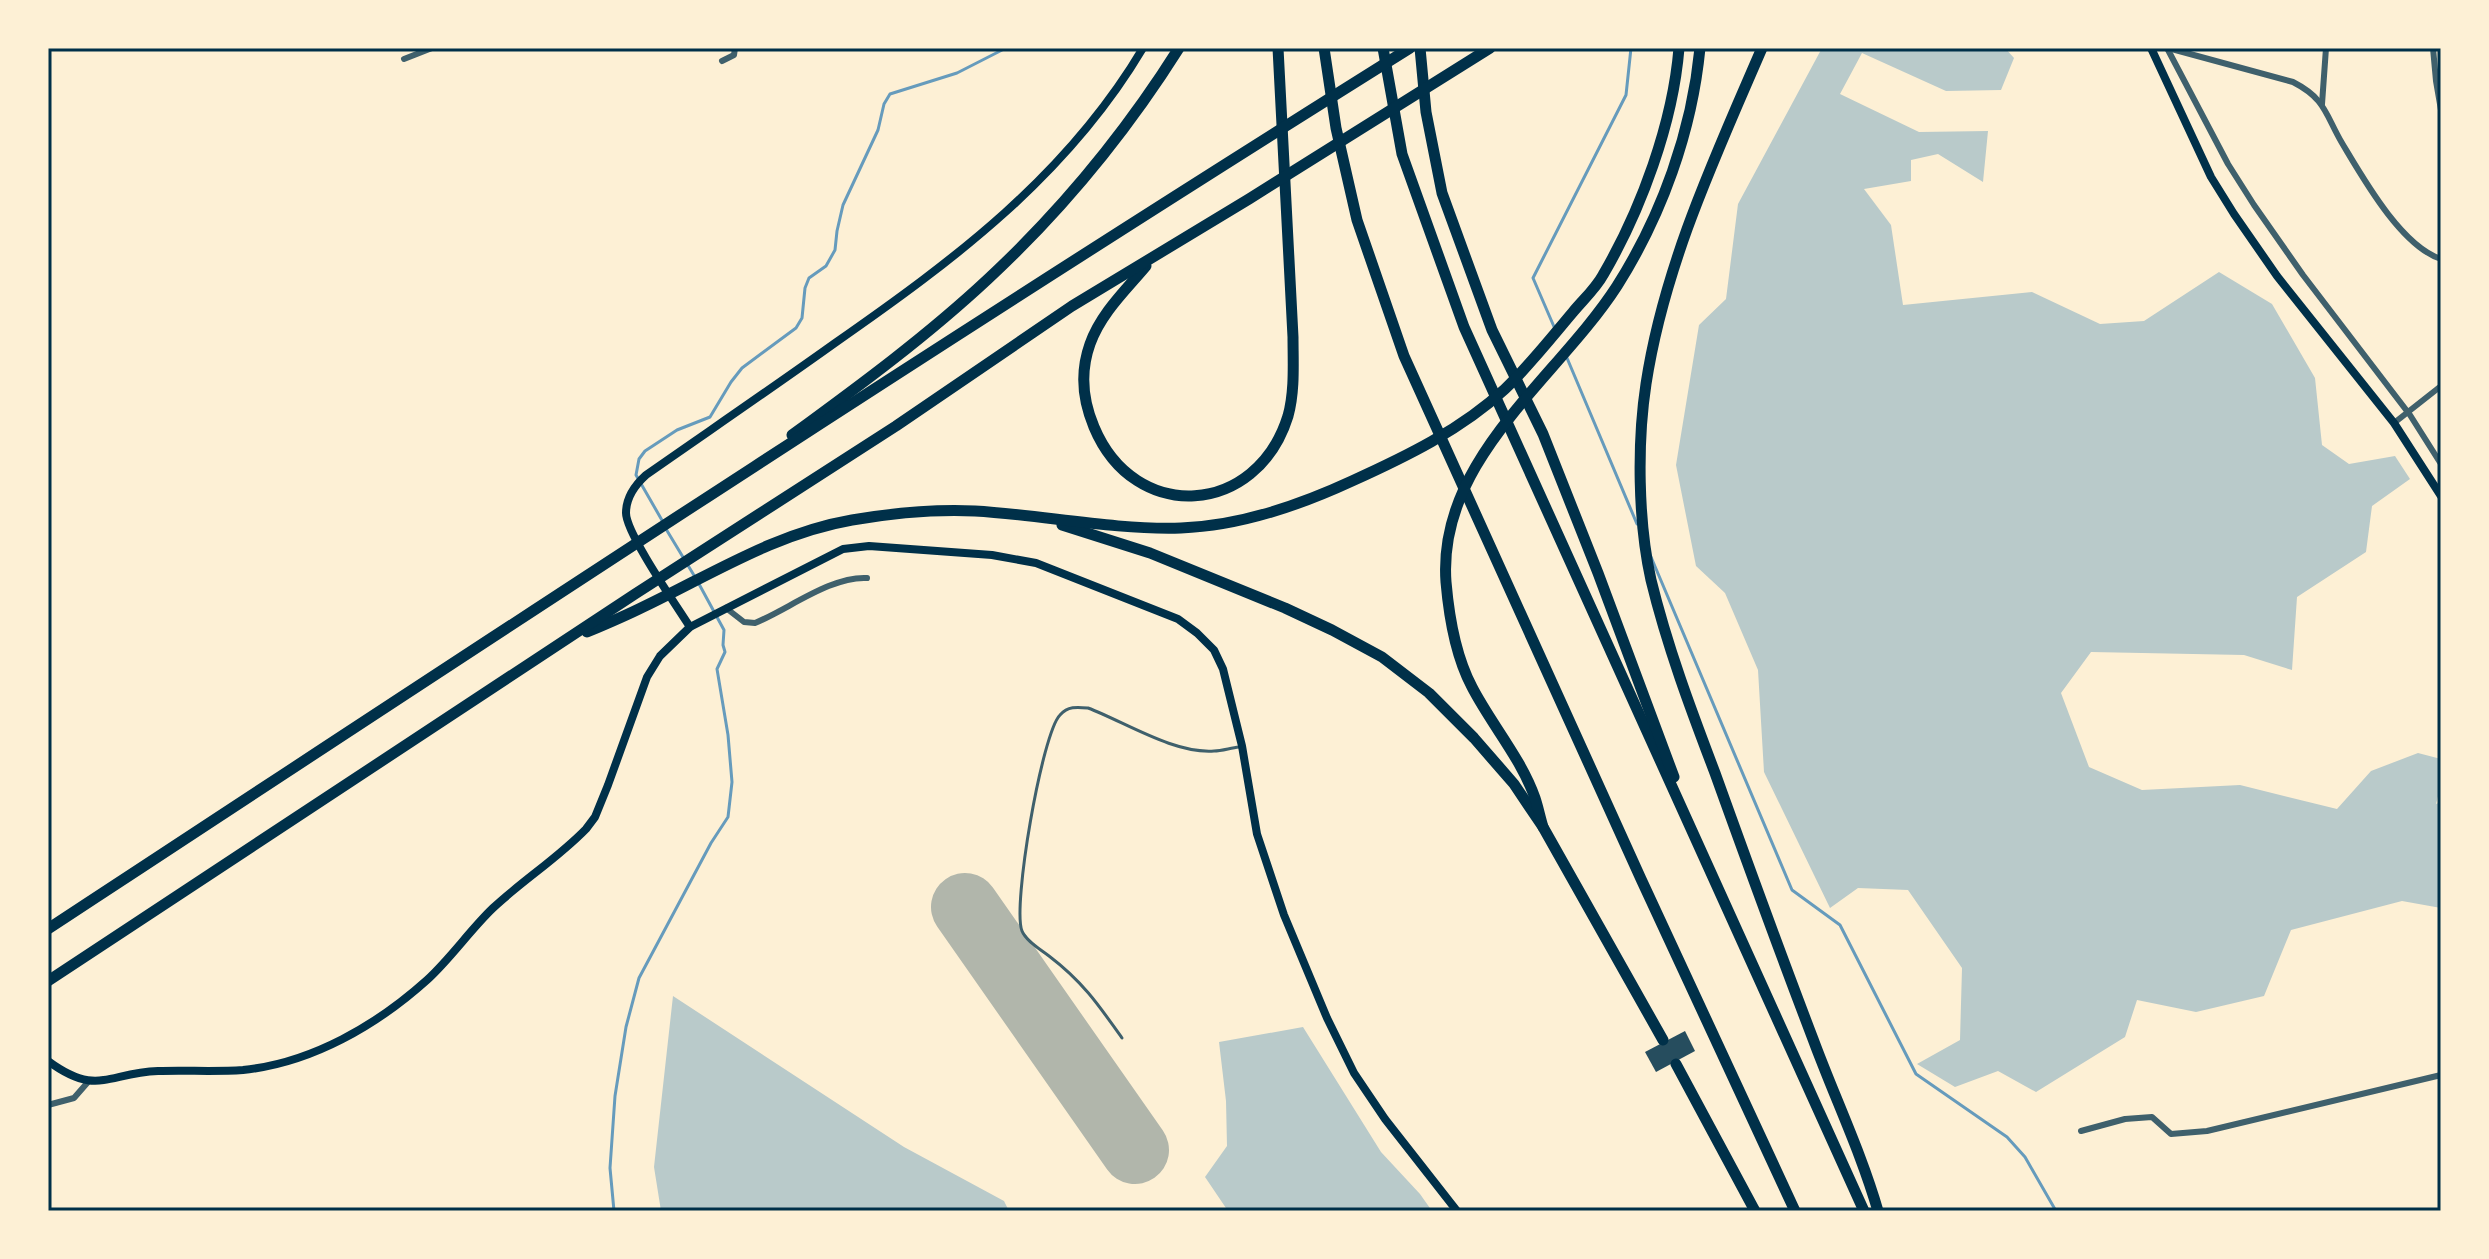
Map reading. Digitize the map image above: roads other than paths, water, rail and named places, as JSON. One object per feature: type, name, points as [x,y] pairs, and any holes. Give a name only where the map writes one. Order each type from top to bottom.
[{"type":"highway","points":[[693,507],[860,385],[988,279],[1046,221],[1119,134],[1179,48]]},
{"type":"highway","points":[[1155,256],[1104,315],[1089,345],[1083,382],[1087,411],[1111,459],[1148,489],[1190,497],[1215,493],[1230,488],[1259,466],[1274,449],[1289,414],[1293,337],[1278,48]]},
{"type":"highway","points":[[1324,48],[1336,128],[1357,220],[1404,356],[1795,1211]]},
{"type":"highway","points":[[1383,48],[1402,154],[1464,327],[1864,1211]]},
{"type":"highway","points":[[48,929],[1143,214],[1410,48]]},
{"type":"highway","points":[[1420,48],[1426,112],[1442,193],[1492,330],[1543,434],[1598,573],[1700,852]]},
{"type":"highway","points":[[48,981],[896,426],[1072,306],[1490,48]]},
{"type":"highway","points":[[557,646],[781,539],[818,527],[884,514],[918,511],[975,511],[1050,520],[1181,528],[1242,521],[1325,494],[1406,456],[1463,421],[1504,390],[1602,277],[1643,194],[1676,80],[1679,48]]},
{"type":"highway","points":[[1543,827],[1534,796],[1471,685],[1456,643],[1446,579],[1449,545],[1457,509],[1475,465],[1498,430],[1591,323],[1619,283],[1657,211],[1681,147],[1700,48]]},
{"type":"highway","points":[[1762,48],[1700,192],[1661,307],[1646,386],[1641,439],[1644,532],[1651,578],[1685,693],[1878,1211]]},
{"type":"highway","points":[[1050,520],[1150,553],[1239,588],[1332,630],[1382,657],[1429,693],[1514,784],[1543,827],[1663,1040]]},
{"type":"highway","points":[[1676,1064],[1755,1211]]},
{"type":"main road","points":[[690,627],[629,527],[626,509],[631,491],[637,483],[911,290],[965,248],[1059,161],[1091,124],[1143,48]]},
{"type":"main road","points":[[2151,48],[2211,177],[2234,214],[2277,276],[2394,423],[2441,496]]},
{"type":"main road","points":[[48,1061],[88,1082],[154,1071],[243,1070],[271,1065],[331,1044],[390,1011],[428,978],[491,910],[586,829],[595,817],[608,785],[647,677],[660,656],[690,627],[833,553],[856,547],[992,555],[1036,563],[1178,619],[1214,650],[1223,669],[1242,746],[1257,834],[1284,915],[1327,1018],[1362,1085],[1457,1211]]},
{"type":"street","points":[[404,59],[432,48]]},
{"type":"street","points":[[722,61],[734,55],[735,48]]},
{"type":"street","points":[[2167,48],[2293,82],[2307,90],[2322,104],[2341,141],[2397,226],[2417,246],[2441,259]]},
{"type":"street","points":[[2167,48],[2228,164],[2254,205],[2407,412],[2441,464]]},
{"type":"street","points":[[2322,104],[2326,48]]},
{"type":"street","points":[[2433,48],[2441,110]]},
{"type":"street","points":[[2394,423],[2441,386]]},
{"type":"street","points":[[726,608],[744,622],[755,623],[839,582],[857,577],[867,578]]},
{"type":"street","points":[[2081,1131],[2141,1116],[2152,1117],[2171,1134],[2207,1131],[2441,1075]]},
{"type":"street","points":[[48,1105],[74,1098],[88,1082]]},
{"type":"lane","points":[[1122,1038],[1080,980],[1021,931],[1019,908],[1025,861],[1042,761],[1051,728],[1065,710],[1088,708],[1176,745],[1196,750],[1214,751],[1242,746]]},
{"type":"waterway","points":[[663,522],[636,475],[639,459],[645,451],[677,430],[710,417],[742,368],[796,328],[802,318],[809,278],[826,266],[835,250],[843,205],[878,130],[884,104],[890,94],[957,73],[1006,48]]},
{"type":"waterway","points":[[1555,329],[1533,278],[1626,95],[1631,48]]},
{"type":"waterway","points":[[1567,358],[1637,524]]},
{"type":"waterway","points":[[666,529],[695,577]]},
{"type":"waterway","points":[[1651,557],[1792,890],[1840,925],[1916,1074],[2007,1137],[2025,1157],[2056,1211]]},
{"type":"waterway","points":[[614,1211],[610,1168],[615,1096],[626,1027],[639,978],[728,817],[732,782],[717,669],[725,652],[724,630],[699,584]]}]
